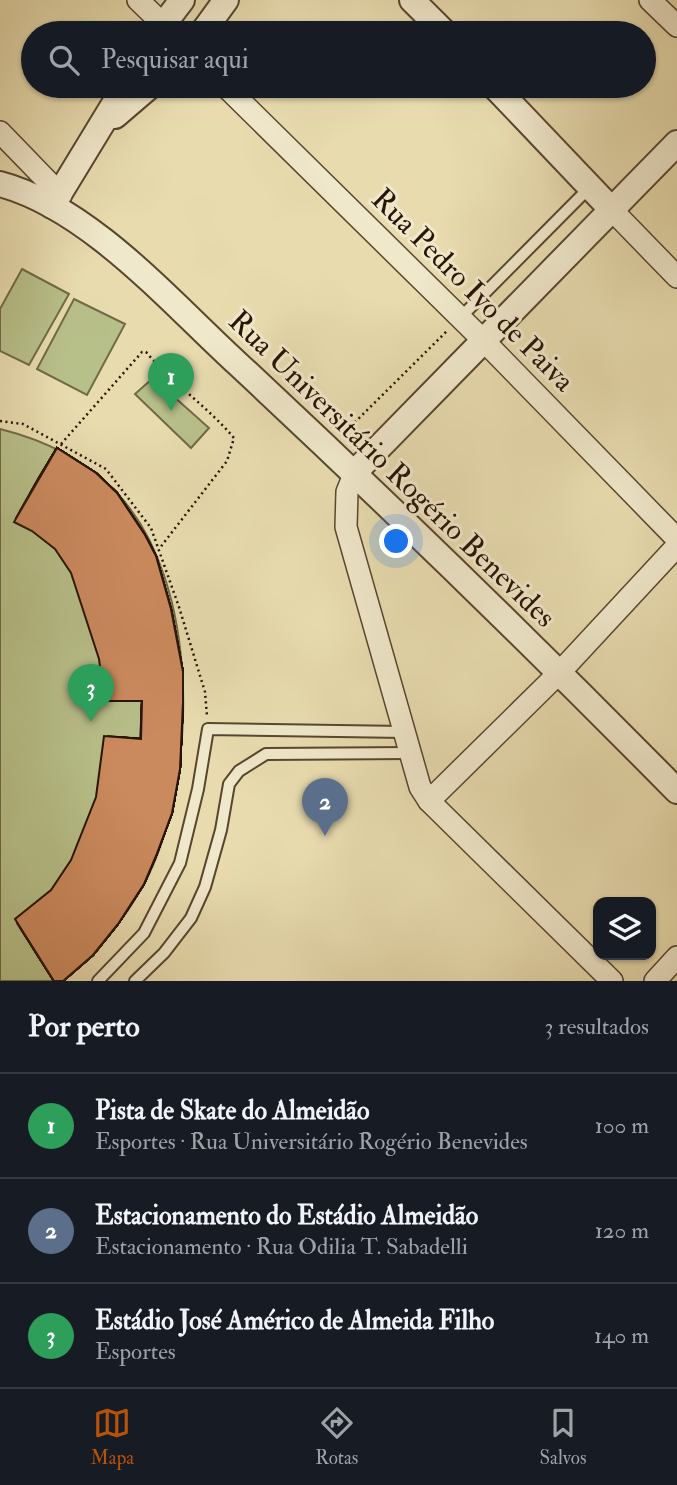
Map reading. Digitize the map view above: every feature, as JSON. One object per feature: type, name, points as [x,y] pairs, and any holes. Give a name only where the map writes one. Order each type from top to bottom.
[{"type":"street","points":[[138,0],[156,21]]},
{"type":"street","points":[[169,21],[182,0]]},
{"type":"street","points":[[211,21],[226,0]]},
{"type":"street","points":[[650,0],[677,26]]},
{"type":"street","points":[[422,3],[436,21]]},
{"type":"street","points":[[0,132],[56,200],[118,98]]},
{"type":"street","points":[[99,130],[136,98]]},
{"type":"street","name":"Rua Pedro Ivo de Paiva","points":[[237,98],[485,342],[677,539]]},
{"type":"street","points":[[505,98],[677,277]]},
{"type":"street","points":[[597,976],[429,801],[415,775],[346,527],[345,503],[355,472],[677,143]]},
{"type":"street","name":"Rua Universitário Rogério Benevides","points":[[0,184],[56,200],[101,238],[355,472],[677,791]]},
{"type":"street","points":[[429,801],[560,673],[677,546]]},
{"type":"street","points":[[655,981],[677,957]]},
{"type":"lane","points":[[460,318],[590,187]]},
{"type":"lane","points":[[98,981],[144,933],[180,863],[198,789],[208,729],[407,742]]},
{"type":"lane","points":[[135,981],[164,953],[191,918],[205,887],[218,844],[229,784],[239,771],[266,754],[407,742]]},
{"type":"path","points":[[328,448],[460,318]]},
{"type":"path","points":[[61,444],[142,352],[146,352],[181,390],[227,430],[234,439],[227,461],[159,549]]},
{"type":"path","points":[[0,421],[23,424],[106,469],[151,528],[205,692],[208,729]]},
{"type":"green space","points":[[22,269],[69,294],[29,365],[0,351],[0,309]]},
{"type":"green space","points":[[74,299],[125,324],[87,395],[37,369]]},
{"type":"green space","points":[[153,378],[209,428],[191,448],[135,394]]},
{"type":"green space","points":[[0,429],[62,452],[90,469],[115,491],[143,529],[164,575],[177,627],[183,682],[182,737],[175,791],[162,841],[144,884],[118,924],[87,960],[63,981],[0,981]]},
{"type":"building","points":[[57,448],[96,473],[117,493],[145,535],[156,556],[171,609],[183,672],[180,769],[172,813],[156,856],[144,884],[118,924],[93,955],[63,981],[54,981],[51,976],[85,947],[110,918],[146,852],[161,810],[169,768],[172,702],[167,646],[144,561],[135,540],[108,501],[89,483],[51,458]]},
{"type":"building","points":[[57,448],[96,473],[117,493],[145,535],[156,556],[171,609],[183,672],[180,769],[172,813],[156,856],[144,884],[118,924],[93,955],[63,981],[54,981],[35,951],[66,927],[87,901],[119,842],[132,804],[139,765],[142,701],[130,619],[106,555],[84,522],[34,486]]},
{"type":"building","points":[[57,448],[96,473],[117,493],[145,535],[156,556],[171,609],[183,672],[180,769],[172,813],[156,856],[144,884],[118,924],[93,955],[63,981],[55,981],[47,970],[80,942],[104,913],[139,850],[153,809],[162,767],[165,701],[160,648],[128,544],[102,506],[84,489],[47,465]]},
{"type":"building","points":[[57,448],[96,473],[117,493],[145,535],[156,556],[171,609],[183,672],[180,769],[172,813],[156,856],[144,884],[118,924],[93,955],[63,981],[54,981],[39,957],[84,917],[121,854],[139,806],[147,766],[149,701],[138,617],[114,551],[90,517],[59,491],[38,479]]},
{"type":"building","points":[[57,448],[96,473],[117,493],[145,535],[156,556],[171,609],[183,672],[180,769],[172,813],[156,856],[144,884],[118,924],[93,955],[63,981],[54,981],[37,954],[81,915],[104,880],[122,844],[135,805],[143,766],[146,701],[134,618],[110,553],[87,519],[57,494],[36,483]]},
{"type":"building","points":[[57,448],[96,473],[117,493],[145,535],[156,556],[171,609],[183,672],[180,769],[172,813],[156,856],[144,884],[118,924],[93,955],[63,981],[54,981],[21,929],[48,909],[80,866],[106,799],[115,737],[141,739],[142,701],[115,701],[111,657],[102,626],[73,553],[51,530],[20,511]]},
{"type":"building","points":[[57,448],[96,473],[117,493],[145,535],[156,556],[171,609],[183,672],[180,769],[172,813],[156,856],[144,884],[118,924],[93,955],[63,981],[54,981],[25,935],[64,902],[92,856],[114,801],[123,737],[141,739],[142,701],[123,701],[111,624],[80,548],[56,523],[24,504]]},
{"type":"building","points":[[57,448],[96,473],[117,493],[145,535],[156,556],[171,609],[183,672],[180,769],[172,813],[156,856],[144,884],[118,924],[93,955],[63,981],[55,981],[45,966],[78,939],[107,903],[131,859],[150,808],[158,767],[161,693],[152,626],[124,545],[99,509],[66,481],[45,469]]},
{"type":"building","points":[[57,448],[96,473],[117,493],[145,535],[156,556],[171,609],[183,672],[180,769],[172,813],[156,856],[144,884],[118,924],[93,955],[63,981],[54,981],[27,938],[67,904],[96,858],[117,802],[126,738],[141,739],[142,701],[127,701],[114,623],[83,546],[58,520],[26,501]]},
{"type":"building","points":[[57,448],[96,473],[117,493],[145,535],[156,556],[171,609],[183,672],[180,769],[172,813],[156,856],[144,884],[118,924],[93,955],[63,981],[54,981],[23,932],[51,911],[83,868],[110,800],[119,737],[141,739],[142,701],[119,701],[107,625],[85,566],[76,550],[53,526],[22,508]]},
{"type":"building","points":[[57,448],[96,473],[117,493],[145,535],[156,556],[171,609],[183,672],[180,769],[172,813],[156,856],[144,884],[118,924],[93,955],[63,981],[54,981],[31,945],[73,908],[108,848],[124,803],[134,738],[141,739],[142,701],[134,701],[122,621],[99,558],[79,527],[30,493]]},
{"type":"building","points":[[57,448],[96,473],[117,493],[145,535],[156,556],[171,609],[183,672],[180,769],[172,813],[156,856],[144,884],[118,924],[93,955],[63,981],[54,981],[33,948],[75,910],[112,850],[128,804],[137,739],[141,739],[142,701],[138,701],[126,620],[103,556],[81,525],[52,501],[32,490]]},
{"type":"building","points":[[57,448],[96,473],[117,493],[145,535],[156,556],[171,609],[183,672],[180,769],[172,813],[156,856],[144,884],[118,924],[93,955],[63,981],[54,981],[29,941],[70,906],[99,860],[121,802],[130,738],[141,739],[142,701],[130,701],[119,622],[96,560],[76,530],[48,508],[28,497]]},
{"type":"building","points":[[57,448],[96,473],[117,493],[145,535],[156,556],[171,609],[183,672],[180,769],[172,813],[156,856],[144,884],[118,924],[93,955],[63,981],[55,981],[49,973],[83,945],[107,916],[143,851],[157,810],[165,768],[168,701],[167,672],[156,612],[131,542],[105,503],[70,474],[49,462]]},
{"type":"building","points":[[57,448],[96,473],[117,493],[145,535],[156,556],[171,609],[183,672],[180,769],[172,813],[156,856],[144,884],[118,924],[93,955],[63,981],[57,981],[90,952],[115,922],[153,855],[168,812],[176,769],[180,702],[179,672],[167,610],[152,558],[142,536],[114,495],[94,477],[55,451]]},
{"type":"building","points":[[57,448],[96,473],[117,493],[145,535],[156,556],[171,609],[183,672],[180,769],[172,813],[156,856],[144,884],[118,924],[93,955],[63,981],[53,979],[88,950],[112,920],[150,854],[165,811],[173,769],[176,702],[175,672],[164,611],[139,538],[111,498],[91,480],[53,455]]},
{"type":"building","points":[[57,448],[96,473],[117,493],[145,535],[156,556],[171,609],[183,672],[180,769],[172,813],[156,856],[144,884],[118,924],[93,955],[63,981],[54,981],[43,963],[64,952],[62,949],[98,909],[101,912],[107,903],[104,901],[136,849],[132,847],[147,803],[151,804],[152,794],[149,793],[155,755],[159,755],[159,745],[155,745],[157,693],[161,693],[150,636],[153,635],[152,626],[147,627],[134,579],[138,578],[134,570],[130,571],[110,522],[107,525],[74,487],[72,490],[43,472]]},
{"type":"building","points":[[57,448],[96,473],[117,493],[145,535],[156,556],[171,609],[183,672],[180,769],[172,813],[156,856],[144,884],[118,924],[93,955],[63,981],[54,981],[41,960],[51,953],[55,959],[64,952],[60,946],[96,907],[101,912],[107,903],[101,899],[125,856],[131,859],[136,849],[129,846],[144,803],[151,804],[152,794],[145,793],[152,754],[159,755],[159,745],[152,744],[153,693],[161,693],[160,683],[153,684],[146,636],[153,635],[152,626],[144,628],[130,581],[138,578],[134,570],[127,573],[109,535],[115,531],[110,522],[103,526],[77,500],[82,493],[74,487],[70,493],[41,476]]},
{"type":"building","points":[[57,448],[96,473],[117,493],[145,535],[156,556],[171,609],[183,672],[180,769],[172,813],[156,856],[144,884],[118,924],[93,955],[63,981],[54,981],[17,923],[43,904],[74,862],[99,798],[108,736],[141,739],[142,701],[108,701],[103,659],[74,571],[58,546],[35,528],[16,518]]},
{"type":"building","points":[[57,448],[96,473],[117,493],[145,535],[156,556],[171,609],[183,672],[180,769],[172,813],[156,856],[144,884],[118,924],[93,955],[63,981],[54,981],[19,926],[46,906],[77,864],[103,799],[112,737],[141,739],[142,701],[112,701],[107,658],[78,569],[61,543],[37,524],[18,515]]},
{"type":"building","points":[[57,448],[96,473],[117,493],[145,535],[156,556],[171,609],[183,672],[180,769],[172,813],[156,856],[144,884],[118,924],[93,955],[63,981],[54,981],[15,919],[51,890],[71,860],[96,797],[104,736],[141,739],[142,701],[104,701],[99,659],[71,573],[55,549],[32,531],[14,522]]},
{"type":"place","name":"Pista de Skate do Almeidão","points":[[171,411]]},
{"type":"place","name":"Estádio José Américo de Almeida Filho","points":[[91,722]]},
{"type":"place","name":"Estacionamento do Estádio Almeidão","points":[[325,836]]}]
